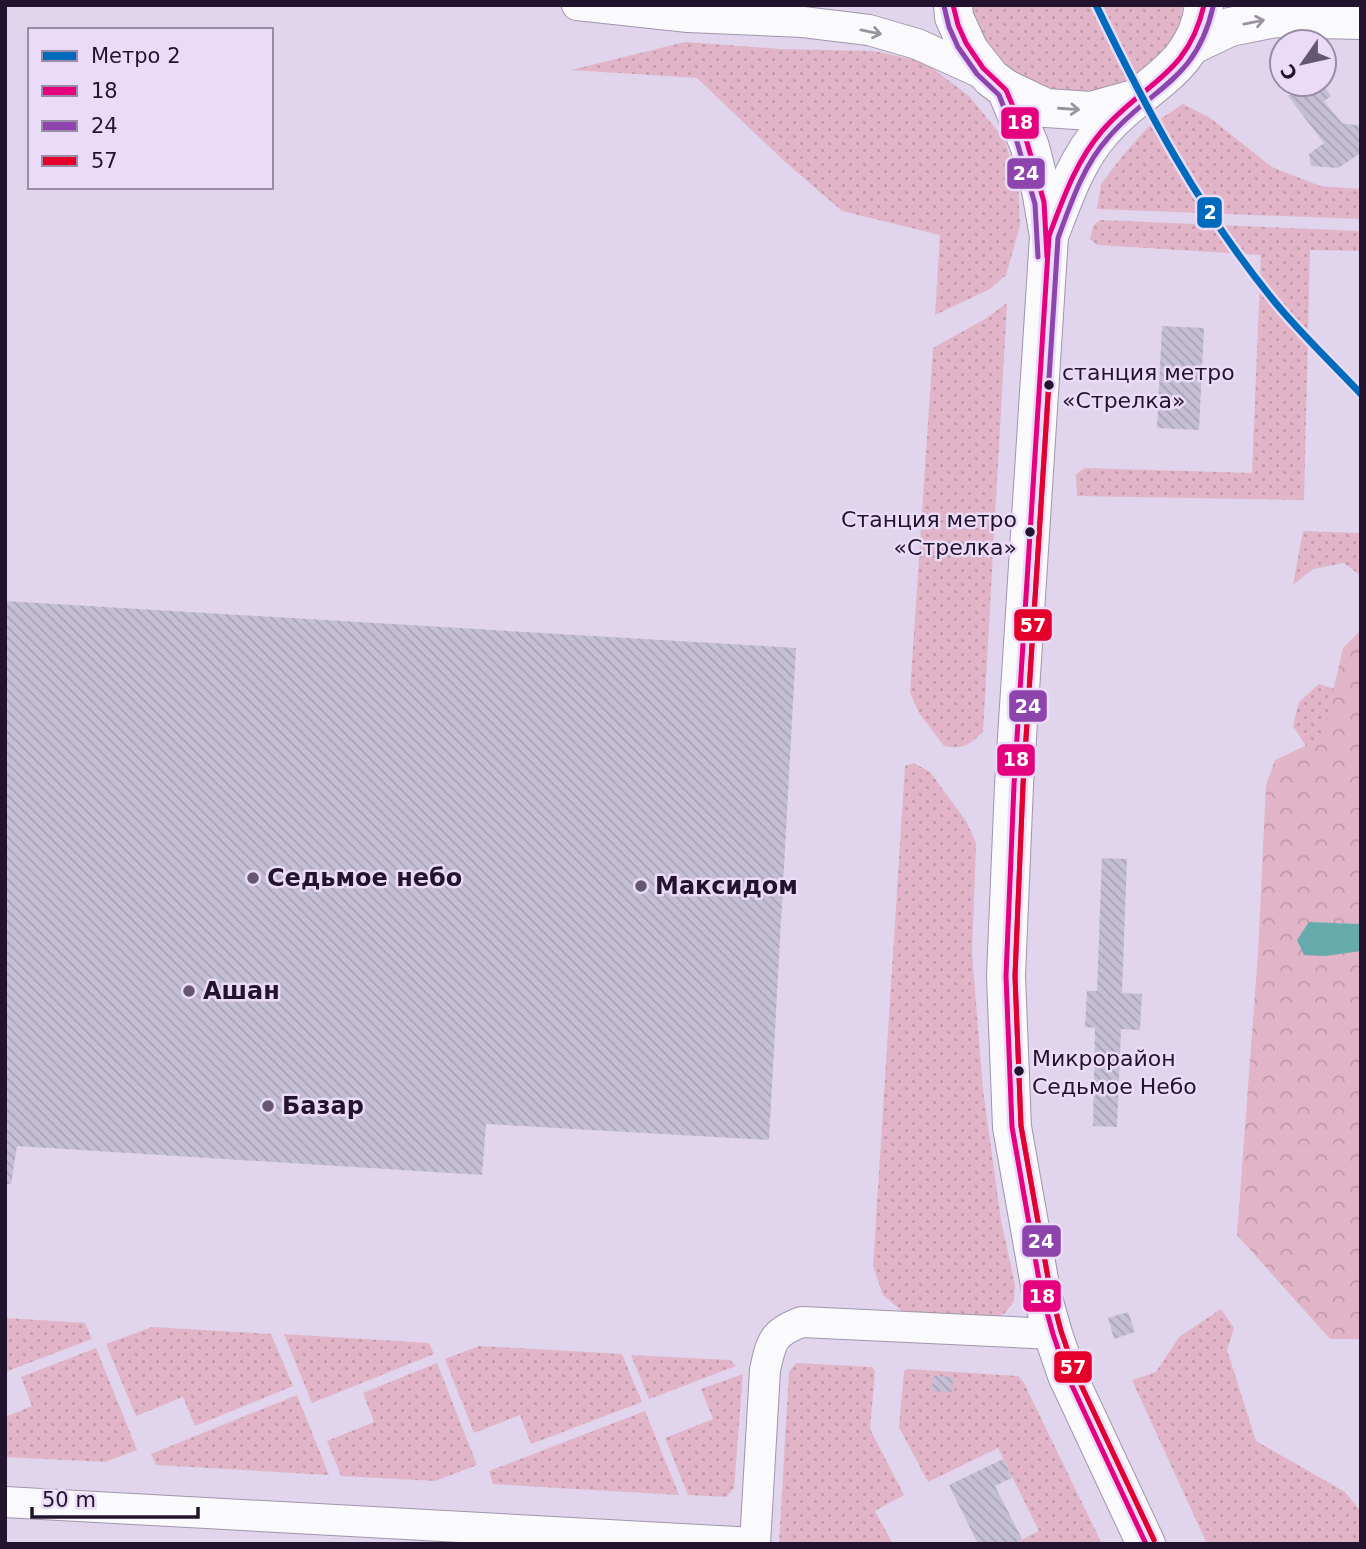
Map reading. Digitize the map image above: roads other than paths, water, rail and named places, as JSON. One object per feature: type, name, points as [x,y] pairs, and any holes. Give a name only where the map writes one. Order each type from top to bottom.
[{"type":"main road","points":[[953,5],[954,18],[969,50],[999,83],[1030,148],[1049,236],[1014,785],[1006,976],[1012,1127],[1041,1291],[1053,1334],[1067,1375],[1146,1544]]},
{"type":"main road","points":[[1049,236],[1068,187],[1101,131],[1134,99],[1159,83],[1179,62],[1190,46],[1204,5]]},
{"type":"main road","points":[[1190,46],[1230,27],[1275,18],[1361,20]]},
{"type":"main road","points":[[999,83],[1046,108],[1091,111],[1134,99]]},
{"type":"street","points":[[577,5],[688,16],[803,22],[869,30],[917,44],[999,83]]},
{"type":"street","points":[[803,22],[850,5]]},
{"type":"street","points":[[5,1502],[755,1544],[765,1370],[770,1347],[783,1328],[802,1322],[1053,1334]]},
{"type":"metro line","name":"2","points":[[1096,5],[1155,121],[1222,231],[1284,313],[1361,394]]},
{"type":"place","name":"станция метро «Стрелка»","points":[[1049,385]]},
{"type":"place","name":"Станция метро «Стрелка»","points":[[1030,532]]},
{"type":"place","name":"Седьмое небо","points":[[253,878]]},
{"type":"place","name":"Максидом","points":[[641,886]]},
{"type":"place","name":"Ашан","points":[[189,991]]},
{"type":"place","name":"Микрорайон Седьмое Небо","points":[[1019,1071]]},
{"type":"place","name":"Базар","points":[[268,1106]]}]
